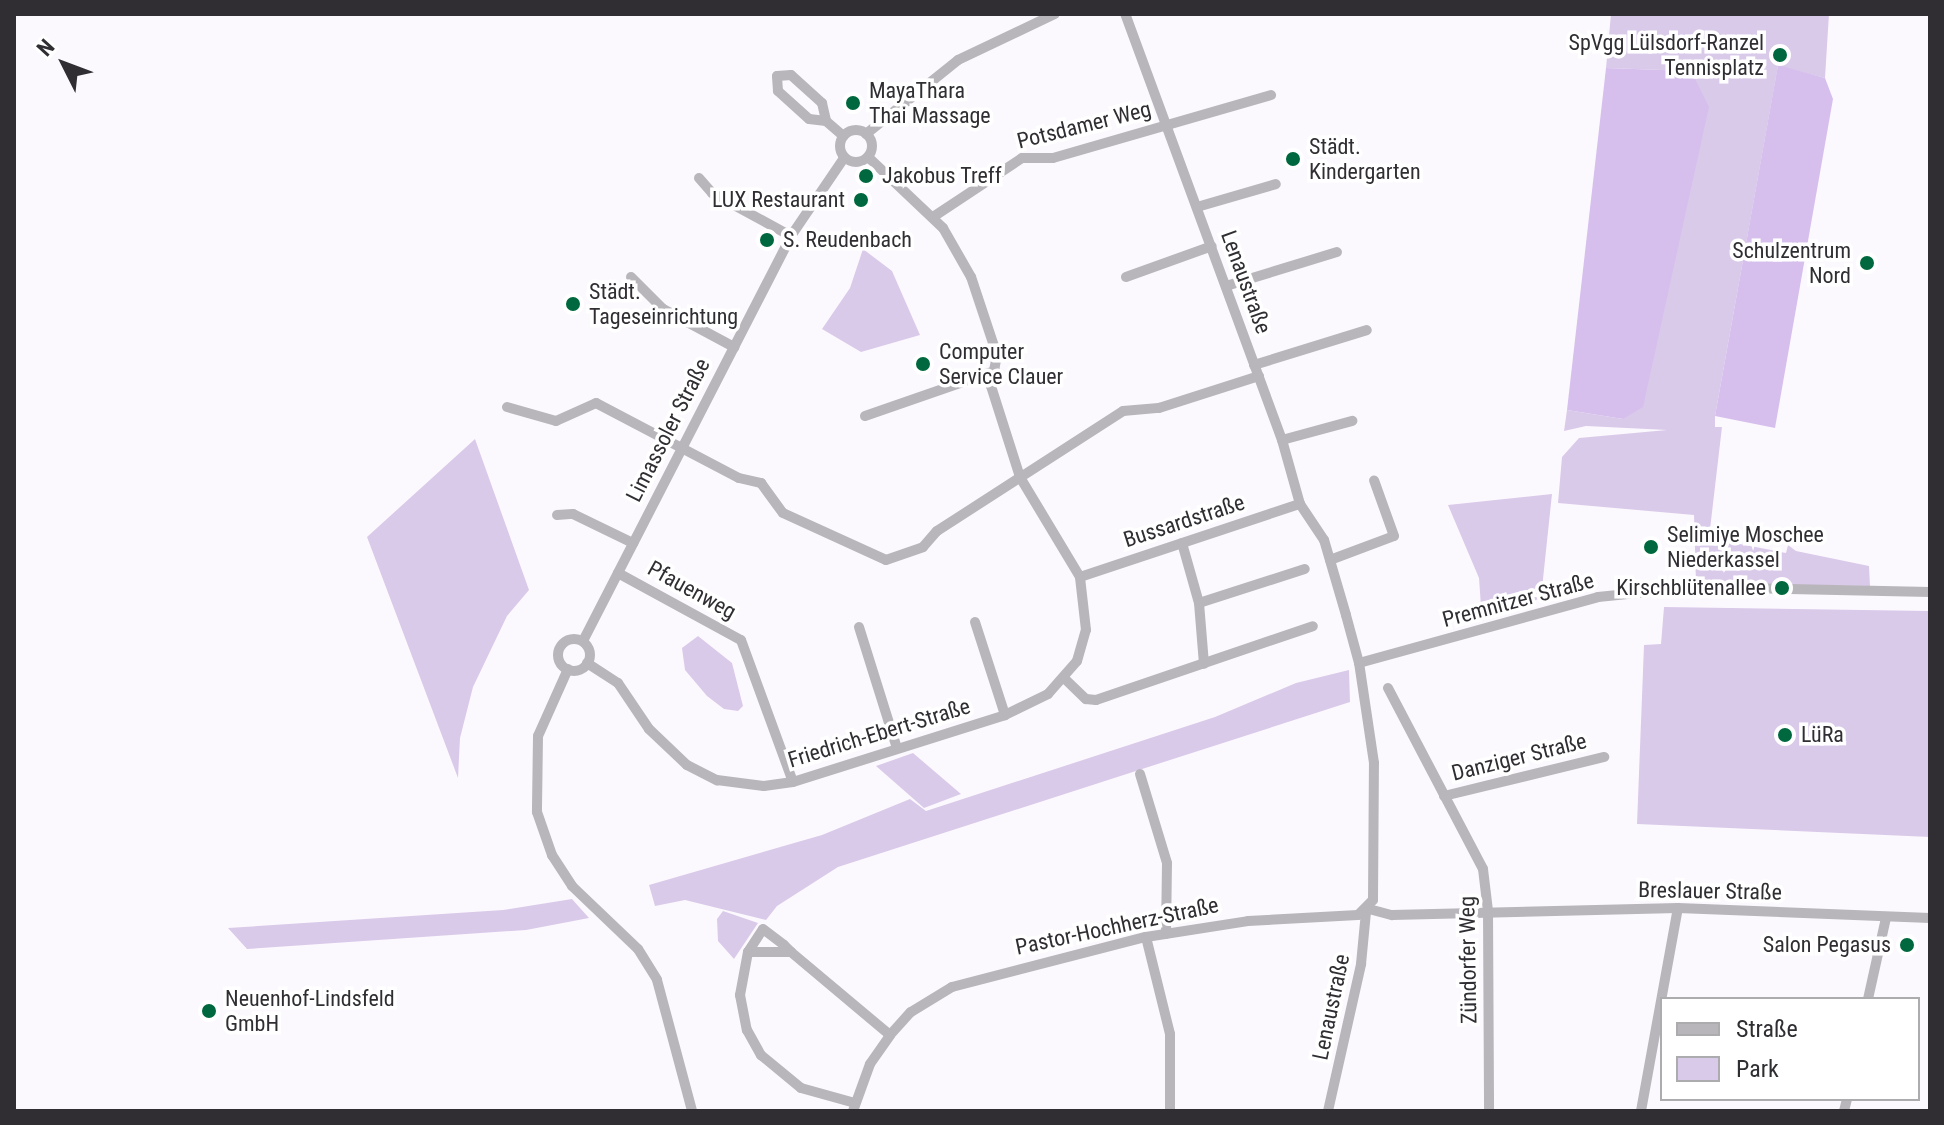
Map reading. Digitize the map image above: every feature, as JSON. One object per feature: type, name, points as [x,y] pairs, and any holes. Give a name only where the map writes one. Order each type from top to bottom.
[{"type":"street","points":[[866,134],[958,60],[1055,14]]},
{"type":"street","name":"Lenaustraße","points":[[1125,14],[1282,440],[1300,504],[1317,523],[1359,663],[1376,803],[1369,909],[1361,964],[1328,1111]]},
{"type":"street","points":[[826,121],[822,103],[791,75],[777,76],[778,91],[809,119],[826,121],[843,136]]},
{"type":"street","name":"Potsdamer Weg","points":[[933,217],[1022,158],[1053,158],[1271,95]]},
{"type":"street","points":[[854,130],[866,134],[872,145],[868,157],[857,163],[844,158],[839,147],[843,136],[854,130]]},
{"type":"street","points":[[868,157],[933,217],[971,277],[997,355],[993,394],[1020,477],[1080,577]]},
{"type":"street","name":"Limassoler Straße","points":[[583,641],[791,236],[844,158]]},
{"type":"street","points":[[699,178],[712,193],[791,236]]},
{"type":"street","points":[[1197,207],[1276,184]]},
{"type":"street","points":[[1126,277],[1212,246]]},
{"type":"street","points":[[1226,286],[1337,252]]},
{"type":"street","points":[[631,277],[663,309],[734,347]]},
{"type":"street","points":[[1254,365],[1367,330]]},
{"type":"street","points":[[865,416],[995,371]]},
{"type":"street","points":[[507,407],[556,421],[596,403],[739,478],[761,483],[783,513],[886,560],[923,547],[937,531],[1123,411],[1159,408],[1259,376]]},
{"type":"street","points":[[1282,440],[1352,421]]},
{"type":"street","points":[[1330,560],[1394,536],[1374,480]]},
{"type":"street","name":"Bussardstraße","points":[[1080,577],[1300,504]]},
{"type":"street","points":[[557,515],[573,514],[633,543]]},
{"type":"street","points":[[1182,543],[1199,603],[1204,664]]},
{"type":"street","points":[[1199,603],[1305,569]]},
{"type":"street","name":"Pfauenweg","points":[[618,573],[741,640],[793,782]]},
{"type":"street","name":"Friedrich-Ebert-Straße","points":[[587,663],[618,683],[654,735],[687,765],[735,783],[793,782],[1005,715],[1048,694],[1065,679],[1082,651],[1086,630],[1080,577]]},
{"type":"street","name":"Premnitzer Straße","points":[[1359,663],[1598,597],[1696,587],[1930,592]]},
{"type":"street","points":[[975,622],[1005,715]]},
{"type":"street","points":[[1065,679],[1086,699],[1096,700],[1313,626]]},
{"type":"street","points":[[859,627],[897,748]]},
{"type":"street","points":[[568,669],[559,660],[560,648],[570,639],[583,641],[589,651],[587,663],[568,669],[538,736],[534,789],[540,822],[572,886],[638,949],[657,980],[692,1111]]},
{"type":"street","name":"Zündorfer Weg","points":[[1388,688],[1483,869],[1488,911],[1489,1111]]},
{"type":"street","name":"Danziger Straße","points":[[1444,796],[1604,757]]},
{"type":"street","points":[[1140,774],[1167,863],[1166,934]]},
{"type":"street","points":[[1662,997],[1678,908]]},
{"type":"street","name":"Breslauer Straße","points":[[1488,911],[1678,908],[1930,918]]},
{"type":"street","name":"Pastor-Hochherz-Straße","points":[[854,1107],[890,1035],[911,1012],[952,987],[1146,937],[1248,921],[1369,909],[1392,915],[1488,911]]},
{"type":"street","points":[[1868,997],[1886,918]]},
{"type":"street","points":[[854,1107],[790,1082],[753,1043],[740,995],[748,952],[763,929],[890,1035]]},
{"type":"street","points":[[1146,937],[1170,1034],[1170,1111]]},
{"type":"street","points":[[748,952],[791,952]]},
{"type":"street","points":[[1641,1111],[1660,1007]]},
{"type":"green space","points":[[1611,14],[1829,14],[1825,78],[1778,66],[1715,416],[1715,427],[1722,427],[1709,538],[1786,553],[1788,545],[1796,551],[1869,566],[1870,586],[1696,584],[1694,515],[1558,503],[1562,457],[1579,438],[1667,430],[1586,426],[1564,431],[1567,410],[1623,419],[1691,71],[1606,68]]},
{"type":"green space","points":[[863,249],[892,271],[920,335],[861,352],[822,329],[850,288]]},
{"type":"green space","points":[[475,439],[529,590],[507,616],[473,687],[460,738],[458,778],[367,537]]},
{"type":"green space","points":[[1552,494],[1541,598],[1482,621],[1479,578],[1448,505]]},
{"type":"green space","name":"LüRa","points":[[1664,607],[1930,611],[1930,837],[1637,824],[1644,645],[1661,644]]},
{"type":"green space","points":[[698,636],[732,663],[743,706],[738,711],[724,709],[707,696],[685,670],[682,648]]},
{"type":"green space","points":[[1349,670],[1350,702],[838,867],[777,906],[766,920],[685,900],[655,906],[649,885],[822,835],[910,799],[926,811],[1215,717],[1296,683]]},
{"type":"green space","points":[[913,753],[961,794],[924,808],[876,766]]},
{"type":"green space","points":[[572,899],[589,918],[526,930],[247,949],[228,928],[503,910]]},
{"type":"green space","points":[[723,911],[758,923],[734,959],[718,941],[717,919]]},
{"type":"shaded area","points":[[1778,65],[1825,78],[1833,99],[1775,428],[1715,416]]},
{"type":"shaded area","points":[[1606,68],[1691,71],[1709,107],[1643,407],[1623,419],[1567,410]]},
{"type":"place","name":"SpVgg Lülsdorf-Ranzel Tennisplatz","points":[[1780,55]]},
{"type":"place","name":"MayaThara Thai Massage","points":[[853,103]]},
{"type":"place","name":"Städt. Kindergarten","points":[[1293,159]]},
{"type":"place","name":"Jakobus Treff","points":[[866,176]]},
{"type":"place","name":"LUX Restaurant","points":[[861,200]]},
{"type":"place","name":"S. Reudenbach","points":[[767,240]]},
{"type":"place","name":"Schulzentrum Nord","points":[[1867,263]]},
{"type":"place","name":"Städt. Tageseinrichtung","points":[[573,304]]},
{"type":"place","name":"Computer Service Clauer","points":[[923,364]]},
{"type":"place","name":"Selimiye Moschee Niederkassel","points":[[1651,547]]},
{"type":"place","name":"Kirschblütenallee","points":[[1782,588]]},
{"type":"place","name":"LüRa","points":[[1785,735]]},
{"type":"place","name":"Salon Pegasus","points":[[1907,945]]},
{"type":"place","name":"Neuenhof-Lindsfeld GmbH","points":[[209,1011]]}]
